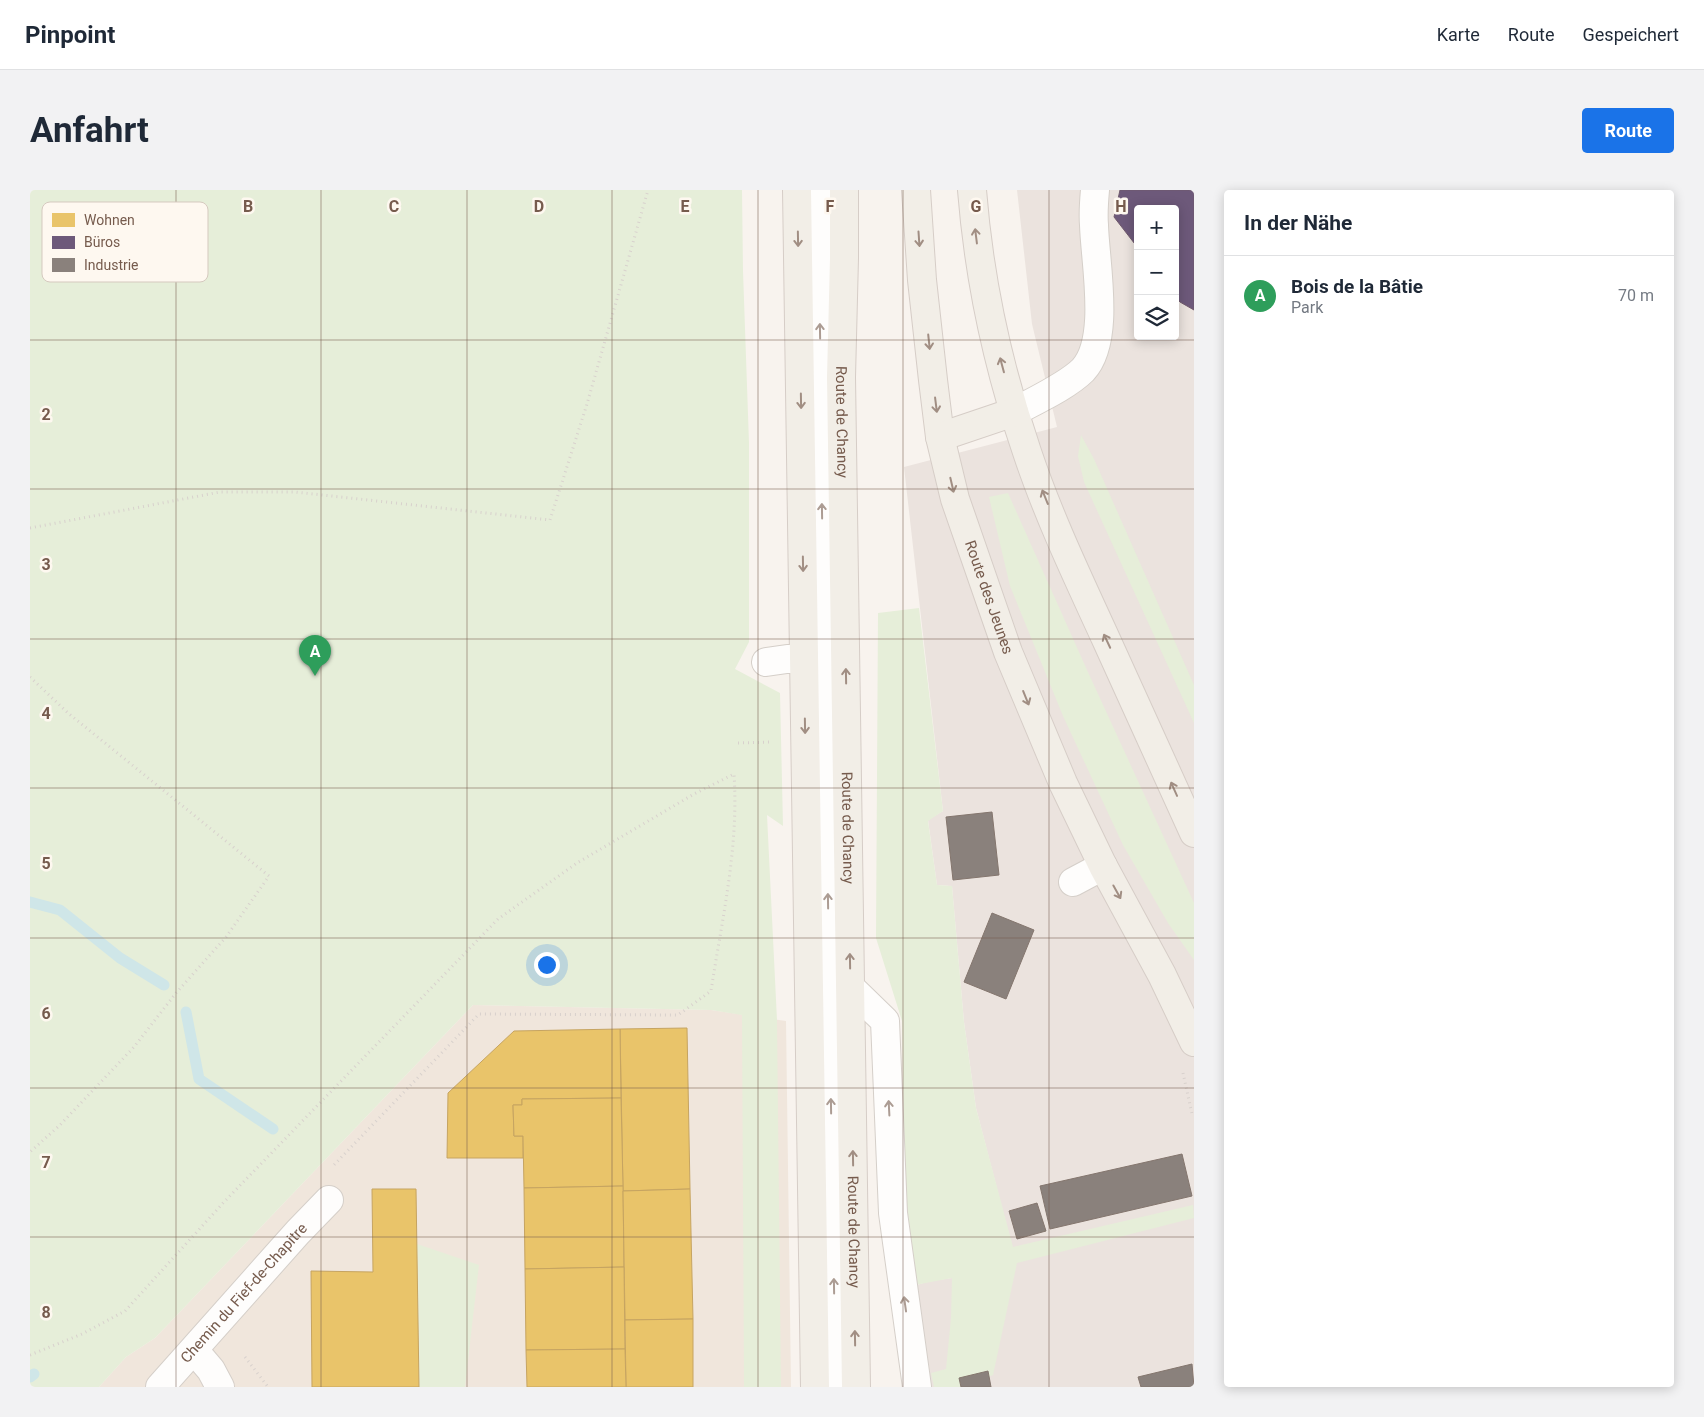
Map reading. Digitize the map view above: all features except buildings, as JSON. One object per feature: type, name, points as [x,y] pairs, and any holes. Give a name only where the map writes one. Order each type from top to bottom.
[{"type":"main road","points":[[797,190],[815,660],[815,1387]]},
{"type":"main road","name":"Route des Jeunes","points":[[916,190],[922,280],[940,438],[955,500],[1002,637],[1033,715],[1103,866],[1162,974],[1194,1042]]},
{"type":"main road","points":[[972,190],[975,232],[982,282],[1014,412],[1027,454],[1067,555],[1194,833]]},
{"type":"main road","name":"Route de Chancy","points":[[835,191],[844,268],[841,377],[856,1387]]},
{"type":"main road","points":[[940,438],[1014,412]]},
{"type":"main road","points":[[1162,974],[1194,999]]},
{"type":"street","points":[[1014,412],[1070,380],[1083,369],[1095,348],[1099,322],[1094,190]]},
{"type":"street","points":[[835,191],[815,660],[835,1387]]},
{"type":"street","points":[[766,662],[787,659],[815,660]]},
{"type":"street","points":[[1073,882],[1103,866]]},
{"type":"street","points":[[850,988],[885,1021],[893,1214],[917,1387]]},
{"type":"street","name":"Chemin du Fief-de-Chapitre","points":[[160,1387],[298,1232],[330,1200]]},
{"type":"street","points":[[194,1350],[211,1370],[220,1387]]},
{"type":"path","points":[[30,528],[220,492],[295,492],[550,520],[587,404],[648,190]]},
{"type":"path","points":[[30,678],[68,713],[268,876],[226,936],[176,993],[134,1047],[59,1126],[30,1152]]},
{"type":"path","points":[[738,743],[776,742]]},
{"type":"path","points":[[30,1355],[82,1334],[125,1311],[224,1202],[498,919],[578,863],[694,794],[734,774],[735,839],[711,991],[678,1015],[479,1014],[331,1168]]},
{"type":"path","points":[[238,1350],[268,1387]]},
{"type":"shaded area","points":[[1017,190],[1194,190],[1194,1387],[910,1387],[893,1292],[930,1281],[952,1278],[1015,1258],[976,1108],[964,1022],[952,886],[937,885],[928,820],[943,811],[904,467],[1057,427],[1032,324]]},
{"type":"shaded area","points":[[473,1005],[711,1010],[786,1021],[791,1387],[99,1387],[126,1357],[155,1338]]},
{"type":"green space","points":[[30,190],[742,190],[749,443],[749,642],[735,669],[780,693],[783,826],[767,815],[777,1020],[781,1387],[744,1387],[742,1015],[711,1010],[473,1005],[155,1338],[126,1357],[99,1387],[30,1387]]},
{"type":"green space","points":[[1081,435],[1094,459],[1194,685],[1194,723],[1084,482],[1078,456]]},
{"type":"green space","points":[[1008,493],[1194,903],[1194,960],[1168,923],[1123,845],[1063,716],[1010,586],[989,497]]},
{"type":"green space","points":[[919,608],[943,811],[928,821],[937,885],[952,886],[964,1022],[976,1108],[1013,1247],[1193,1205],[1194,1218],[1017,1263],[993,1375],[961,1387],[934,1387],[931,1373],[946,1369],[951,1318],[952,1278],[915,1285],[905,1184],[902,1021],[876,938],[878,613]]},
{"type":"green space","points":[[417,1244],[479,1265],[465,1387],[419,1387]]},
{"type":"waterway","points":[[30,902],[60,910],[120,958],[164,985]]},
{"type":"waterway","points":[[186,1012],[199,1079],[273,1129]]},
{"type":"waterway","points":[[30,1377],[34,1374]]},
{"type":"place","name":"Bois de la Bâtie","points":[[315,676]]}]
